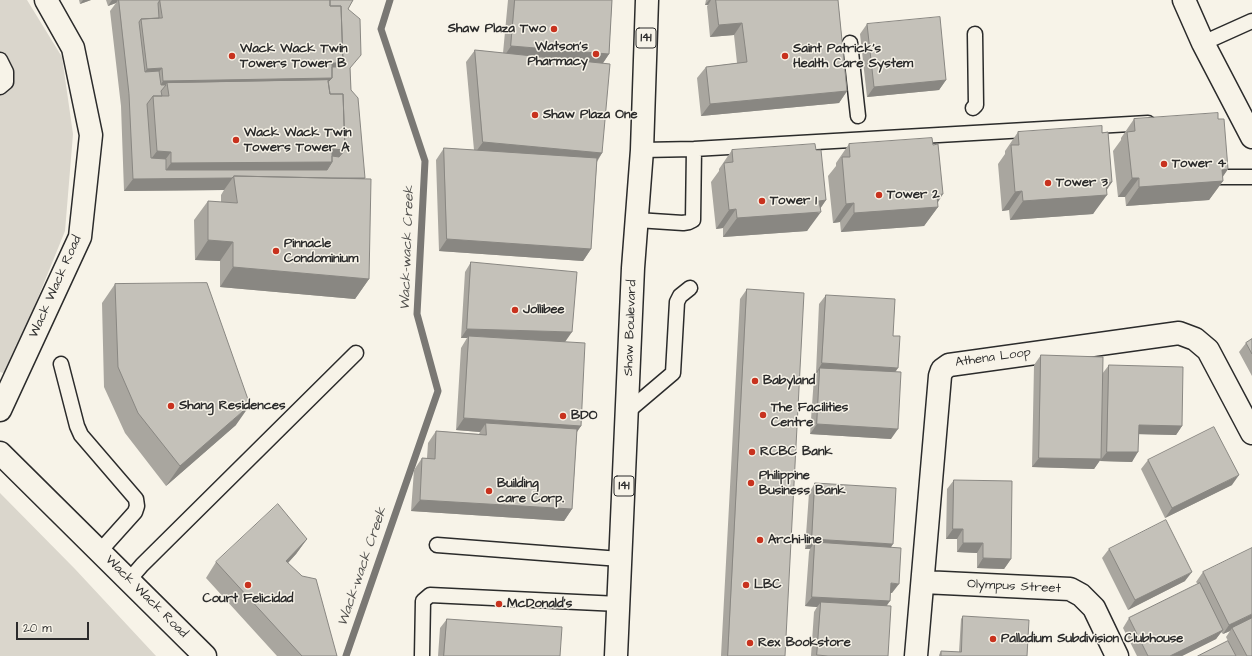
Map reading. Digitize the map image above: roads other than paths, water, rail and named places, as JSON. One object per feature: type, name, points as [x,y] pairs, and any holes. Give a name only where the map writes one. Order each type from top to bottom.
[{"type":"street","name":"Wack Wack Road","points":[[0,410],[80,237],[91,135],[73,48],[46,0]]},
{"type":"street","name":"Shaw Boulevard","points":[[619,653],[620,559],[628,412],[633,268],[642,150],[647,0]]},
{"type":"street","points":[[1184,0],[1203,42],[1252,137]]},
{"type":"street","name":"Athena Loop","points":[[916,656],[940,376],[942,370],[948,365],[1179,332],[1196,339],[1208,350],[1252,433]]},
{"type":"street","name":"Wack Wack Road","points":[[0,453],[1,456],[100,551],[205,656]]},
{"type":"street","name":"Olympus Street","points":[[923,582],[1070,589],[1081,595],[1094,608],[1117,656]]},
{"type":"lane","points":[[1203,42],[1252,21]]},
{"type":"lane","points":[[973,108],[976,105],[975,34]]},
{"type":"lane","points":[[850,43],[858,116]]},
{"type":"lane","points":[[0,60],[6,72],[6,82],[0,87]]},
{"type":"lane","points":[[642,150],[694,149],[1156,122]]},
{"type":"lane","points":[[637,220],[683,223],[693,220],[694,149]]},
{"type":"lane","points":[[1214,177],[1252,178]]},
{"type":"lane","points":[[628,412],[673,373],[677,302],[680,296],[690,288]]},
{"type":"lane","points":[[129,580],[142,565],[356,353]]},
{"type":"lane","points":[[61,364],[77,426],[82,435],[136,499],[137,506],[135,512],[100,551]]},
{"type":"lane","points":[[437,545],[620,559]]},
{"type":"lane","points":[[422,656],[423,601],[430,596],[619,604]]},
{"type":"waterway","name":"Wack-wack Creek","points":[[346,656],[438,391],[417,314],[425,161],[381,29],[390,0]]},
{"type":"place","name":"Shaw Plaza Two","points":[[554,29]]},
{"type":"place","name":"Watson's Pharmacy","points":[[596,54]]},
{"type":"place","name":"Wack Wack Twin Towers Tower B","points":[[232,56]]},
{"type":"place","name":"Saint Patrick's Health Care System","points":[[785,56]]},
{"type":"place","name":"Shaw Plaza One","points":[[535,115]]},
{"type":"place","name":"Wack Wack Twin Towers Tower A","points":[[236,140]]},
{"type":"place","name":"Tower 4","points":[[1164,164]]},
{"type":"place","name":"Tower 3","points":[[1048,183]]},
{"type":"place","name":"Tower 2","points":[[879,195]]},
{"type":"place","name":"Tower 1","points":[[762,201]]},
{"type":"place","name":"Pinnacle Condominium","points":[[276,251]]},
{"type":"place","name":"Jollibee","points":[[515,310]]},
{"type":"place","name":"Babyland","points":[[755,381]]},
{"type":"place","name":"Shang Residences","points":[[171,406]]},
{"type":"place","name":"The Facilities Centre","points":[[763,415]]},
{"type":"place","name":"BDO","points":[[563,416]]},
{"type":"place","name":"RCBC Bank","points":[[752,452]]},
{"type":"place","name":"Philippine Business Bank","points":[[751,483]]},
{"type":"place","name":"Building care Corp.","points":[[489,491]]},
{"type":"place","name":"Archi-line","points":[[760,540]]},
{"type":"place","name":"Court Felicidad","points":[[248,585]]},
{"type":"place","name":"LBC","points":[[746,585]]},
{"type":"place","name":"McDonald's","points":[[499,604]]},
{"type":"place","name":"Palladium Subdivision Clubhouse","points":[[993,639]]},
{"type":"place","name":"Rex Bookstore","points":[[750,643]]}]
